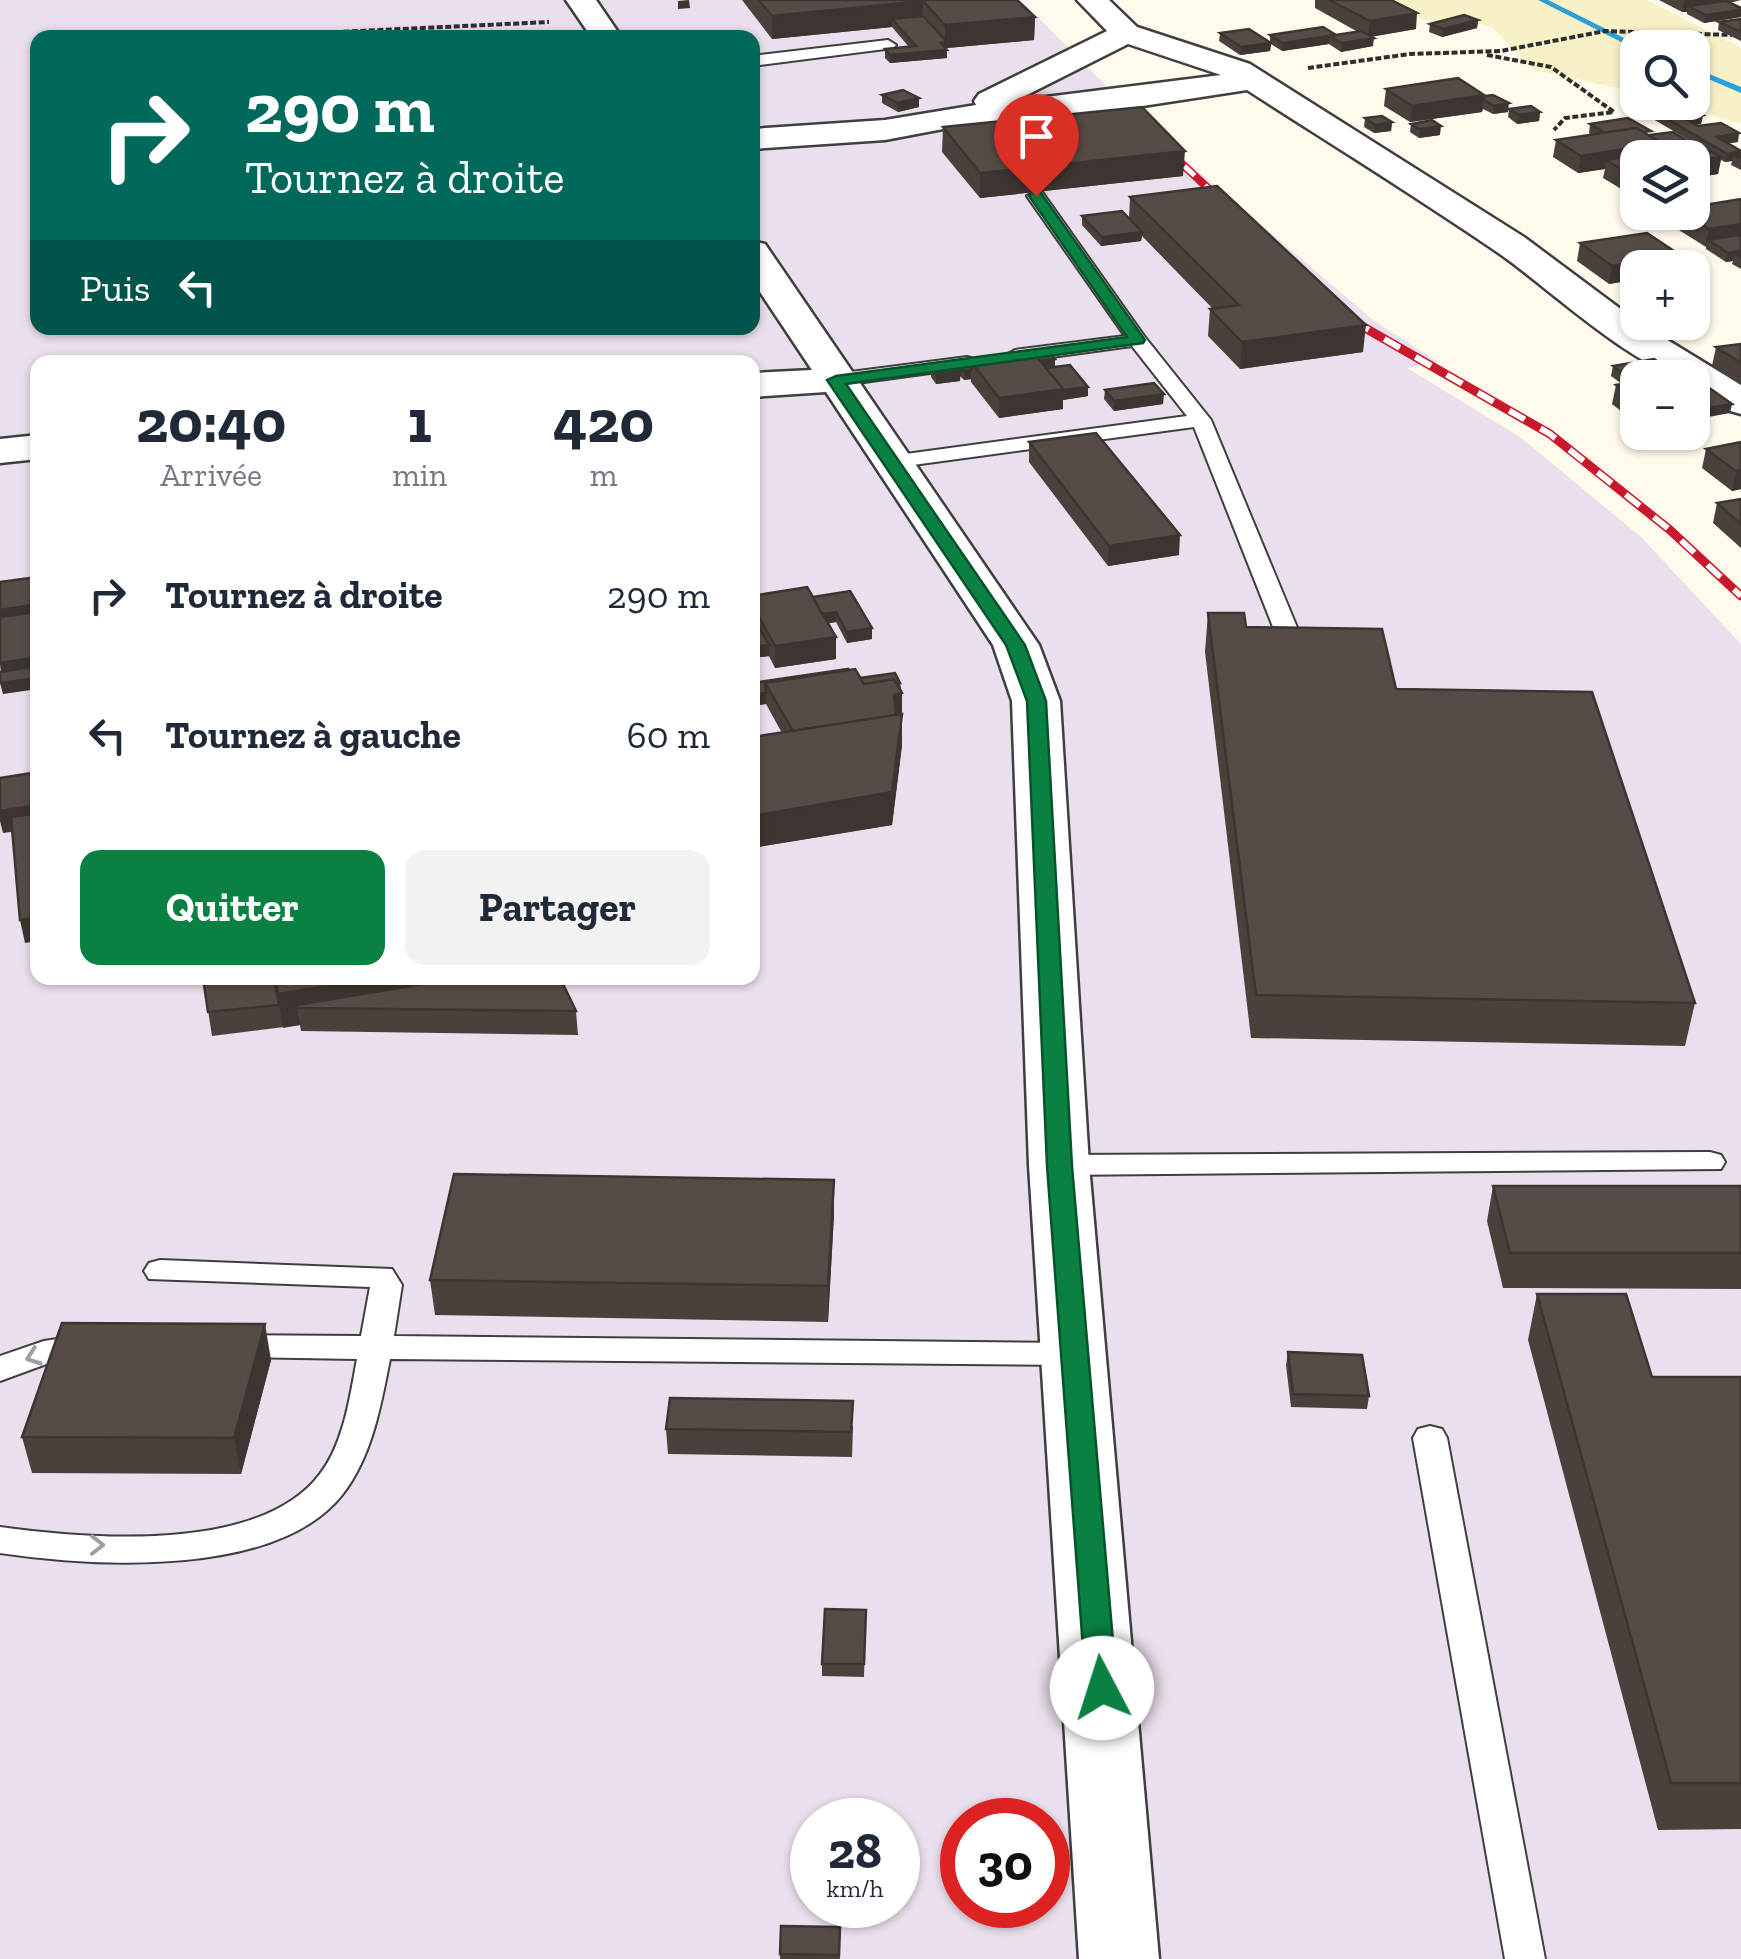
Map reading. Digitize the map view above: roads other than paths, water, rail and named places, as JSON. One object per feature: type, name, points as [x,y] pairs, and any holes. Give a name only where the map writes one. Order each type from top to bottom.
[{"type":"street","points":[[1092,0],[1126,33],[1204,58],[1253,80],[1510,245],[1644,343],[1741,402]]},
{"type":"street","points":[[958,116],[1126,33]]},
{"type":"street","points":[[760,138],[885,130],[958,116],[1110,101],[1253,80]]},
{"type":"street","points":[[760,264],[1016,645],[1036,701],[1059,1166],[1119,1959]]},
{"type":"street","points":[[760,385],[836,380]]},
{"type":"street","points":[[0,452],[30,448]]},
{"type":"lane","points":[[760,60],[888,45]]},
{"type":"lane","points":[[1036,196],[1137,340],[1201,420],[1291,642]]},
{"type":"lane","points":[[836,380],[1137,340]]},
{"type":"lane","points":[[891,462],[1201,420]]},
{"type":"lane","points":[[1059,1166],[1710,1162]]},
{"type":"lane","points":[[0,1540],[30,1546],[173,1544],[247,1537],[298,1513],[336,1480],[354,1440],[386,1285],[382,1277],[160,1271]]},
{"type":"lane","points":[[0,1369],[44,1352],[116,1344]]},
{"type":"lane","points":[[196,1345],[1075,1354]]},
{"type":"lane","points":[[1430,1438],[1524,1959]]},
{"type":"waterway","points":[[1542,0],[1620,38]]},
{"type":"waterway","points":[[1710,77],[1741,90]]},
{"type":"railway","points":[[1164,147],[1226,205]]},
{"type":"railway","points":[[1343,315],[1357,323]]},
{"type":"railway","points":[[1353,321],[1550,434],[1670,530],[1741,596]]}]
